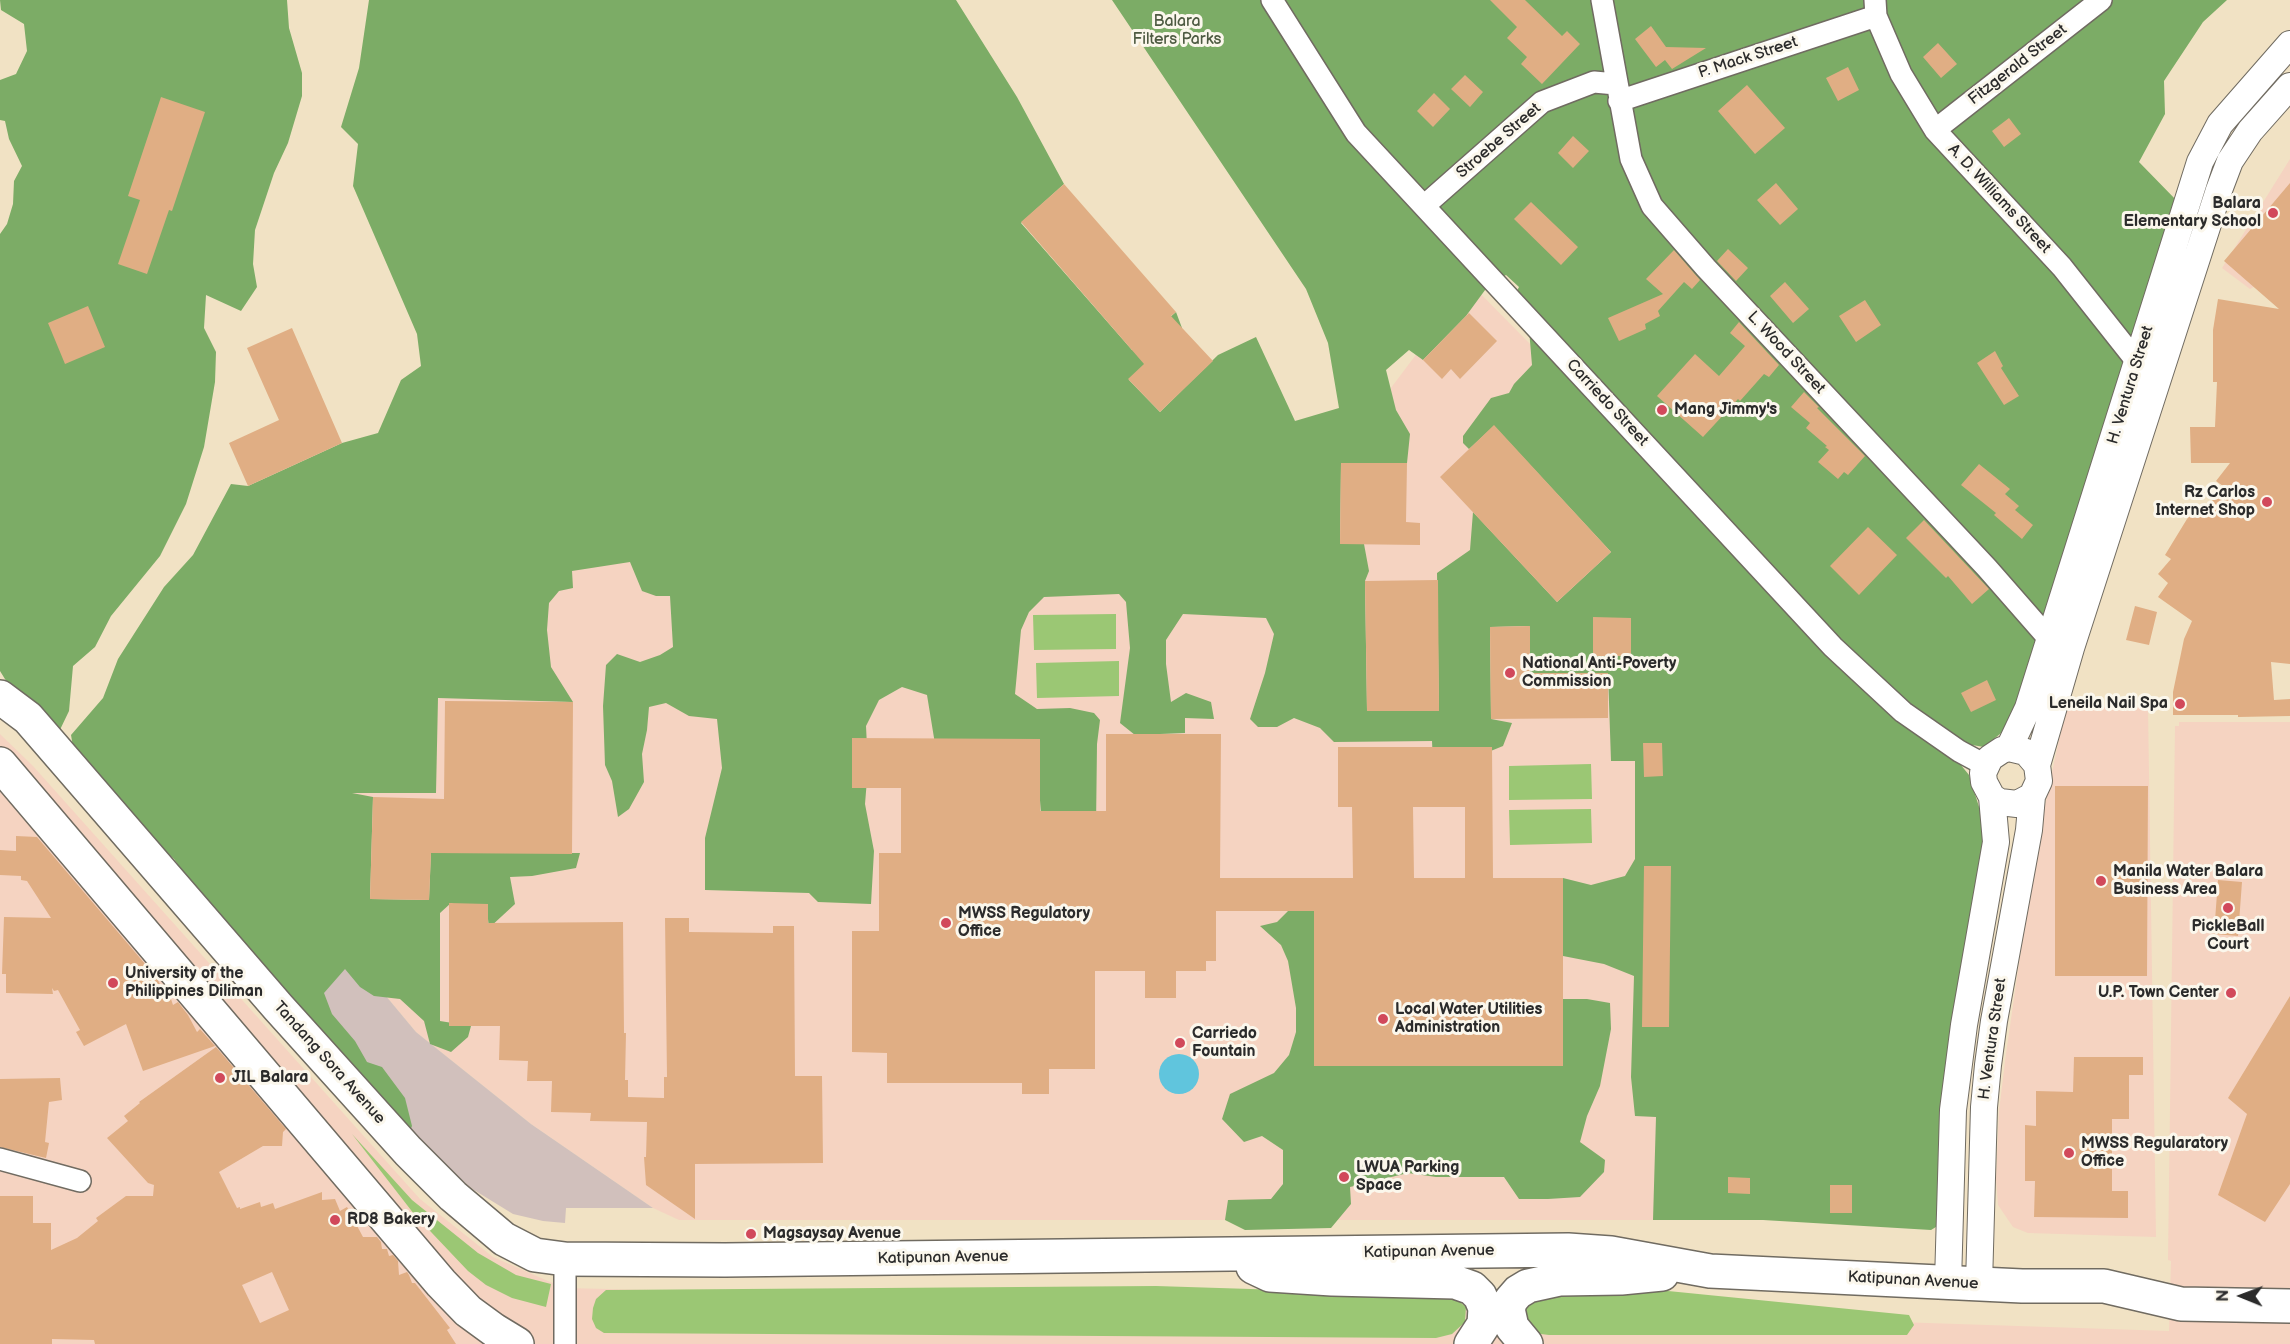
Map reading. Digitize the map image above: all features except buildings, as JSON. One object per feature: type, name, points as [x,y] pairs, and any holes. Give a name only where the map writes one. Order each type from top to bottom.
[{"type":"main road","name":"Tandang Sora Avenue","points":[[0,697],[28,718],[278,1007],[408,1151],[453,1196],[504,1239],[535,1255],[565,1259]]},
{"type":"main road","points":[[0,764],[441,1283],[468,1311],[517,1344]]},
{"type":"main road","name":"Katipunan Avenue","points":[[565,1259],[725,1260],[1568,1250],[1611,1254],[1700,1270],[1964,1283],[2104,1287],[2181,1304],[2290,1306]]},
{"type":"main road","points":[[1226,1255],[1270,1275],[1332,1280],[1455,1282],[1464,1285],[1472,1288],[1480,1296],[1485,1308],[1484,1323],[1471,1344]]},
{"type":"main road","points":[[1526,1344],[1512,1327],[1508,1309],[1511,1300],[1528,1286],[1560,1279],[1621,1278],[1700,1270]]},
{"type":"street","name":"Carriedo Street","points":[[1272,0],[1356,133],[1833,647],[1902,712],[1959,751],[1985,765]]},
{"type":"street","name":"L. Wood Street","points":[[1602,0],[1631,159],[1652,206],[1706,268],[2061,644]]},
{"type":"street","name":"Fitzgerald Street","points":[[1935,130],[2101,0]]},
{"type":"street","name":"P. Mack Street","points":[[1618,92],[1875,8]]},
{"type":"street","name":"A. D. Williams Street","points":[[1875,8],[1901,74],[1935,130],[2062,267],[2150,367]]},
{"type":"street","name":"H. Ventura Street","points":[[2150,367],[2200,162],[2220,124],[2290,44]]},
{"type":"street","name":"Stroebe Street","points":[[1424,206],[1542,102],[1594,82],[1618,92]]},
{"type":"street","name":"H. Ventura Street","points":[[2037,765],[2061,644],[2150,367],[2230,161],[2250,131],[2290,86]]},
{"type":"street","name":"H. Ventura Street","points":[[2009,748],[2061,644]]},
{"type":"street","points":[[2009,748],[2026,752],[2037,765],[2039,781],[2032,796],[2017,804],[2000,802],[1992,797],[1984,782],[1985,765],[1995,753],[2009,748]]},
{"type":"street","name":"H. Ventura Street","points":[[1964,1283],[1994,1021],[2029,830],[2032,796]]},
{"type":"street","name":"H. Ventura Street","points":[[1964,1283],[1953,1110],[1964,1024],[1996,842],[1992,797]]},
{"type":"street","points":[[0,1159],[80,1181]]},
{"type":"street","points":[[565,1259],[565,1344]]},
{"type":"shaded area","name":"Balara Elementary School","points":[[2290,159],[2290,303],[2267,280],[2250,289],[2222,268]]},
{"type":"shaded area","points":[[1470,283],[1711,528],[1763,1220],[679,1220],[653,1208],[531,1124],[416,1032],[351,954],[347,792],[440,546],[969,525],[1302,506]]},
{"type":"shaded area","points":[[2066,707],[2148,707],[2156,1237],[2028,1233],[2013,1227],[1998,1205],[1996,1179],[1999,1111],[2006,1054],[2035,852]]},
{"type":"shaded area","name":"University of the Philippines Diliman","points":[[2179,722],[2290,722],[2290,1344],[0,1344],[0,734],[33,766],[420,1199],[493,1257],[564,1288],[1508,1309],[2169,1331],[2175,726],[2179,726]]},
{"type":"shaded area","points":[[351,954],[416,1032],[531,1124],[653,1208],[566,1208],[565,1223],[543,1221],[513,1214],[474,1190],[438,1161],[294,1000]]},
{"type":"green space","points":[[0,0],[287,0],[289,28],[302,73],[302,96],[288,143],[274,173],[255,230],[253,264],[257,287],[241,311],[206,295],[204,328],[216,352],[215,382],[204,447],[186,504],[160,556],[111,616],[95,647],[73,666],[69,711],[57,736],[13,692],[0,671],[0,234],[7,224],[13,204],[14,181],[22,166],[9,139],[5,121],[0,120],[0,80],[16,74],[27,51],[24,24],[1,10]]},
{"type":"green space","name":"Balara Filters Parks","points":[[369,0],[956,0],[1017,97],[1064,184],[1021,223],[1132,350],[1176,312],[1182,328],[1129,380],[1160,412],[1218,355],[1256,337],[1295,421],[1339,408],[1328,343],[1306,289],[1112,0],[2227,0],[2203,22],[2164,81],[2165,114],[2139,162],[2178,202],[2011,725],[1984,747],[1966,744],[1956,759],[1969,775],[1985,826],[1944,1222],[1931,1230],[1763,1220],[1653,1220],[1656,1117],[1635,1116],[1631,1077],[1634,976],[1604,964],[1563,956],[1563,878],[1591,885],[1625,876],[1635,859],[1635,761],[1611,761],[1608,673],[1530,673],[1529,626],[1490,627],[1491,719],[1512,723],[1503,746],[1476,757],[1433,764],[1432,741],[1334,742],[1320,728],[1294,718],[1277,727],[1258,727],[1250,719],[1265,673],[1274,634],[1266,618],[1183,614],[1166,640],[1166,664],[1171,702],[1186,693],[1211,702],[1214,719],[1185,718],[1185,733],[1135,735],[1120,723],[1130,648],[1126,602],[1119,594],[1044,597],[1029,612],[1021,630],[1015,694],[1037,709],[1070,708],[1094,713],[1100,720],[1097,744],[1096,827],[1042,827],[1036,747],[935,744],[927,695],[902,687],[879,700],[866,726],[868,767],[865,804],[874,851],[871,904],[818,902],[809,893],[705,890],[705,838],[722,768],[717,719],[689,716],[666,703],[649,707],[642,754],[644,782],[629,809],[618,817],[612,781],[605,765],[603,706],[606,665],[617,654],[640,662],[660,655],[673,647],[670,596],[656,596],[642,591],[630,562],[572,571],[573,588],[559,591],[549,603],[547,630],[551,667],[573,702],[438,698],[436,793],[352,793],[373,797],[370,899],[429,900],[431,851],[444,853],[580,853],[576,868],[532,876],[510,877],[515,904],[489,928],[488,919],[451,903],[440,913],[440,1021],[471,1026],[468,1037],[451,1052],[430,1044],[424,1021],[400,999],[374,996],[360,987],[345,969],[324,993],[332,1014],[355,1041],[367,1062],[382,1067],[405,1098],[412,1126],[410,1131],[203,900],[174,859],[143,832],[75,758],[71,735],[103,698],[118,659],[164,587],[193,555],[231,484],[248,486],[342,443],[378,433],[401,380],[421,366],[417,334],[353,186],[358,144],[341,127],[359,68]],"holes":[[[1506,275],[1519,287],[1507,310],[1529,329],[1532,365],[1514,384],[1509,393],[1491,398],[1463,436],[1463,443],[1469,449],[1494,426],[1611,552],[1557,602],[1473,512],[1470,550],[1437,573],[1439,711],[1367,711],[1365,581],[1369,571],[1364,544],[1340,544],[1341,463],[1407,463],[1410,434],[1396,410],[1386,370],[1409,350],[1423,360],[1466,316],[1488,286]]]},
{"type":"green space","points":[[1116,614],[1116,649],[1034,650],[1033,615]]},
{"type":"green space","points":[[1119,661],[1119,696],[1037,698],[1036,663]]},
{"type":"green space","points":[[1591,764],[1592,799],[1509,800],[1509,766]]},
{"type":"green space","points":[[1591,809],[1592,843],[1510,845],[1509,810]]},
{"type":"green space","points":[[1288,911],[1314,911],[1315,1066],[1563,1066],[1563,999],[1587,999],[1610,1003],[1611,1029],[1600,1086],[1587,1116],[1580,1142],[1605,1160],[1604,1172],[1580,1197],[1548,1199],[1519,1199],[1504,1177],[1436,1177],[1408,1173],[1350,1187],[1351,1204],[1331,1228],[1245,1230],[1225,1220],[1228,1200],[1271,1199],[1283,1184],[1283,1150],[1262,1136],[1244,1142],[1222,1119],[1230,1094],[1274,1073],[1289,1055],[1296,1032],[1296,1008],[1288,961],[1281,945],[1260,926],[1277,922]]},
{"type":"green space","points":[[352,1134],[412,1200],[478,1253],[516,1275],[551,1284],[546,1307],[512,1298],[486,1285],[468,1271],[414,1214]]},
{"type":"green space","points":[[1156,1286],[1440,1295],[1456,1299],[1466,1307],[1465,1322],[1452,1334],[1436,1338],[604,1333],[596,1328],[592,1319],[596,1299],[606,1290]]},
{"type":"green space","points":[[1648,1289],[1909,1315],[1914,1325],[1907,1335],[1549,1335],[1533,1333],[1521,1326],[1524,1301],[1542,1294]]},
{"type":"water","name":"Carriedo Fountain","points":[[1179,1054],[1193,1060],[1199,1074],[1193,1088],[1179,1094],[1165,1088],[1159,1074],[1165,1060]]},
{"type":"place","name":"Balara Elementary School","points":[[2273,213]]},
{"type":"place","name":"Mang Jimmy's","points":[[1662,410]]},
{"type":"place","name":"Rz Carlos Internet Shop","points":[[2267,502]]},
{"type":"place","name":"National Anti-Poverty Commission","points":[[1510,673]]},
{"type":"place","name":"Leneila Nail Spa","points":[[2180,704]]},
{"type":"place","name":"Manila Water Balara Business Area","points":[[2101,881]]},
{"type":"place","name":"PickleBall Court","points":[[2228,908]]},
{"type":"place","name":"MWSS Regulatory Office","points":[[946,923]]},
{"type":"place","name":"University of the Philippines Diliman","points":[[113,983]]},
{"type":"place","name":"U.P. Town Center","points":[[2231,993]]},
{"type":"place","name":"Local Water Utilities Administration","points":[[1383,1019]]},
{"type":"place","name":"Carriedo Fountain","points":[[1180,1043]]},
{"type":"place","name":"JIL Balara","points":[[220,1078]]},
{"type":"place","name":"MWSS Regularatory Office","points":[[2069,1153]]},
{"type":"place","name":"LWUA Parking Space","points":[[1344,1177]]},
{"type":"place","name":"RD8 Bakery","points":[[335,1220]]},
{"type":"place","name":"Magsaysay Avenue","points":[[751,1234]]}]
